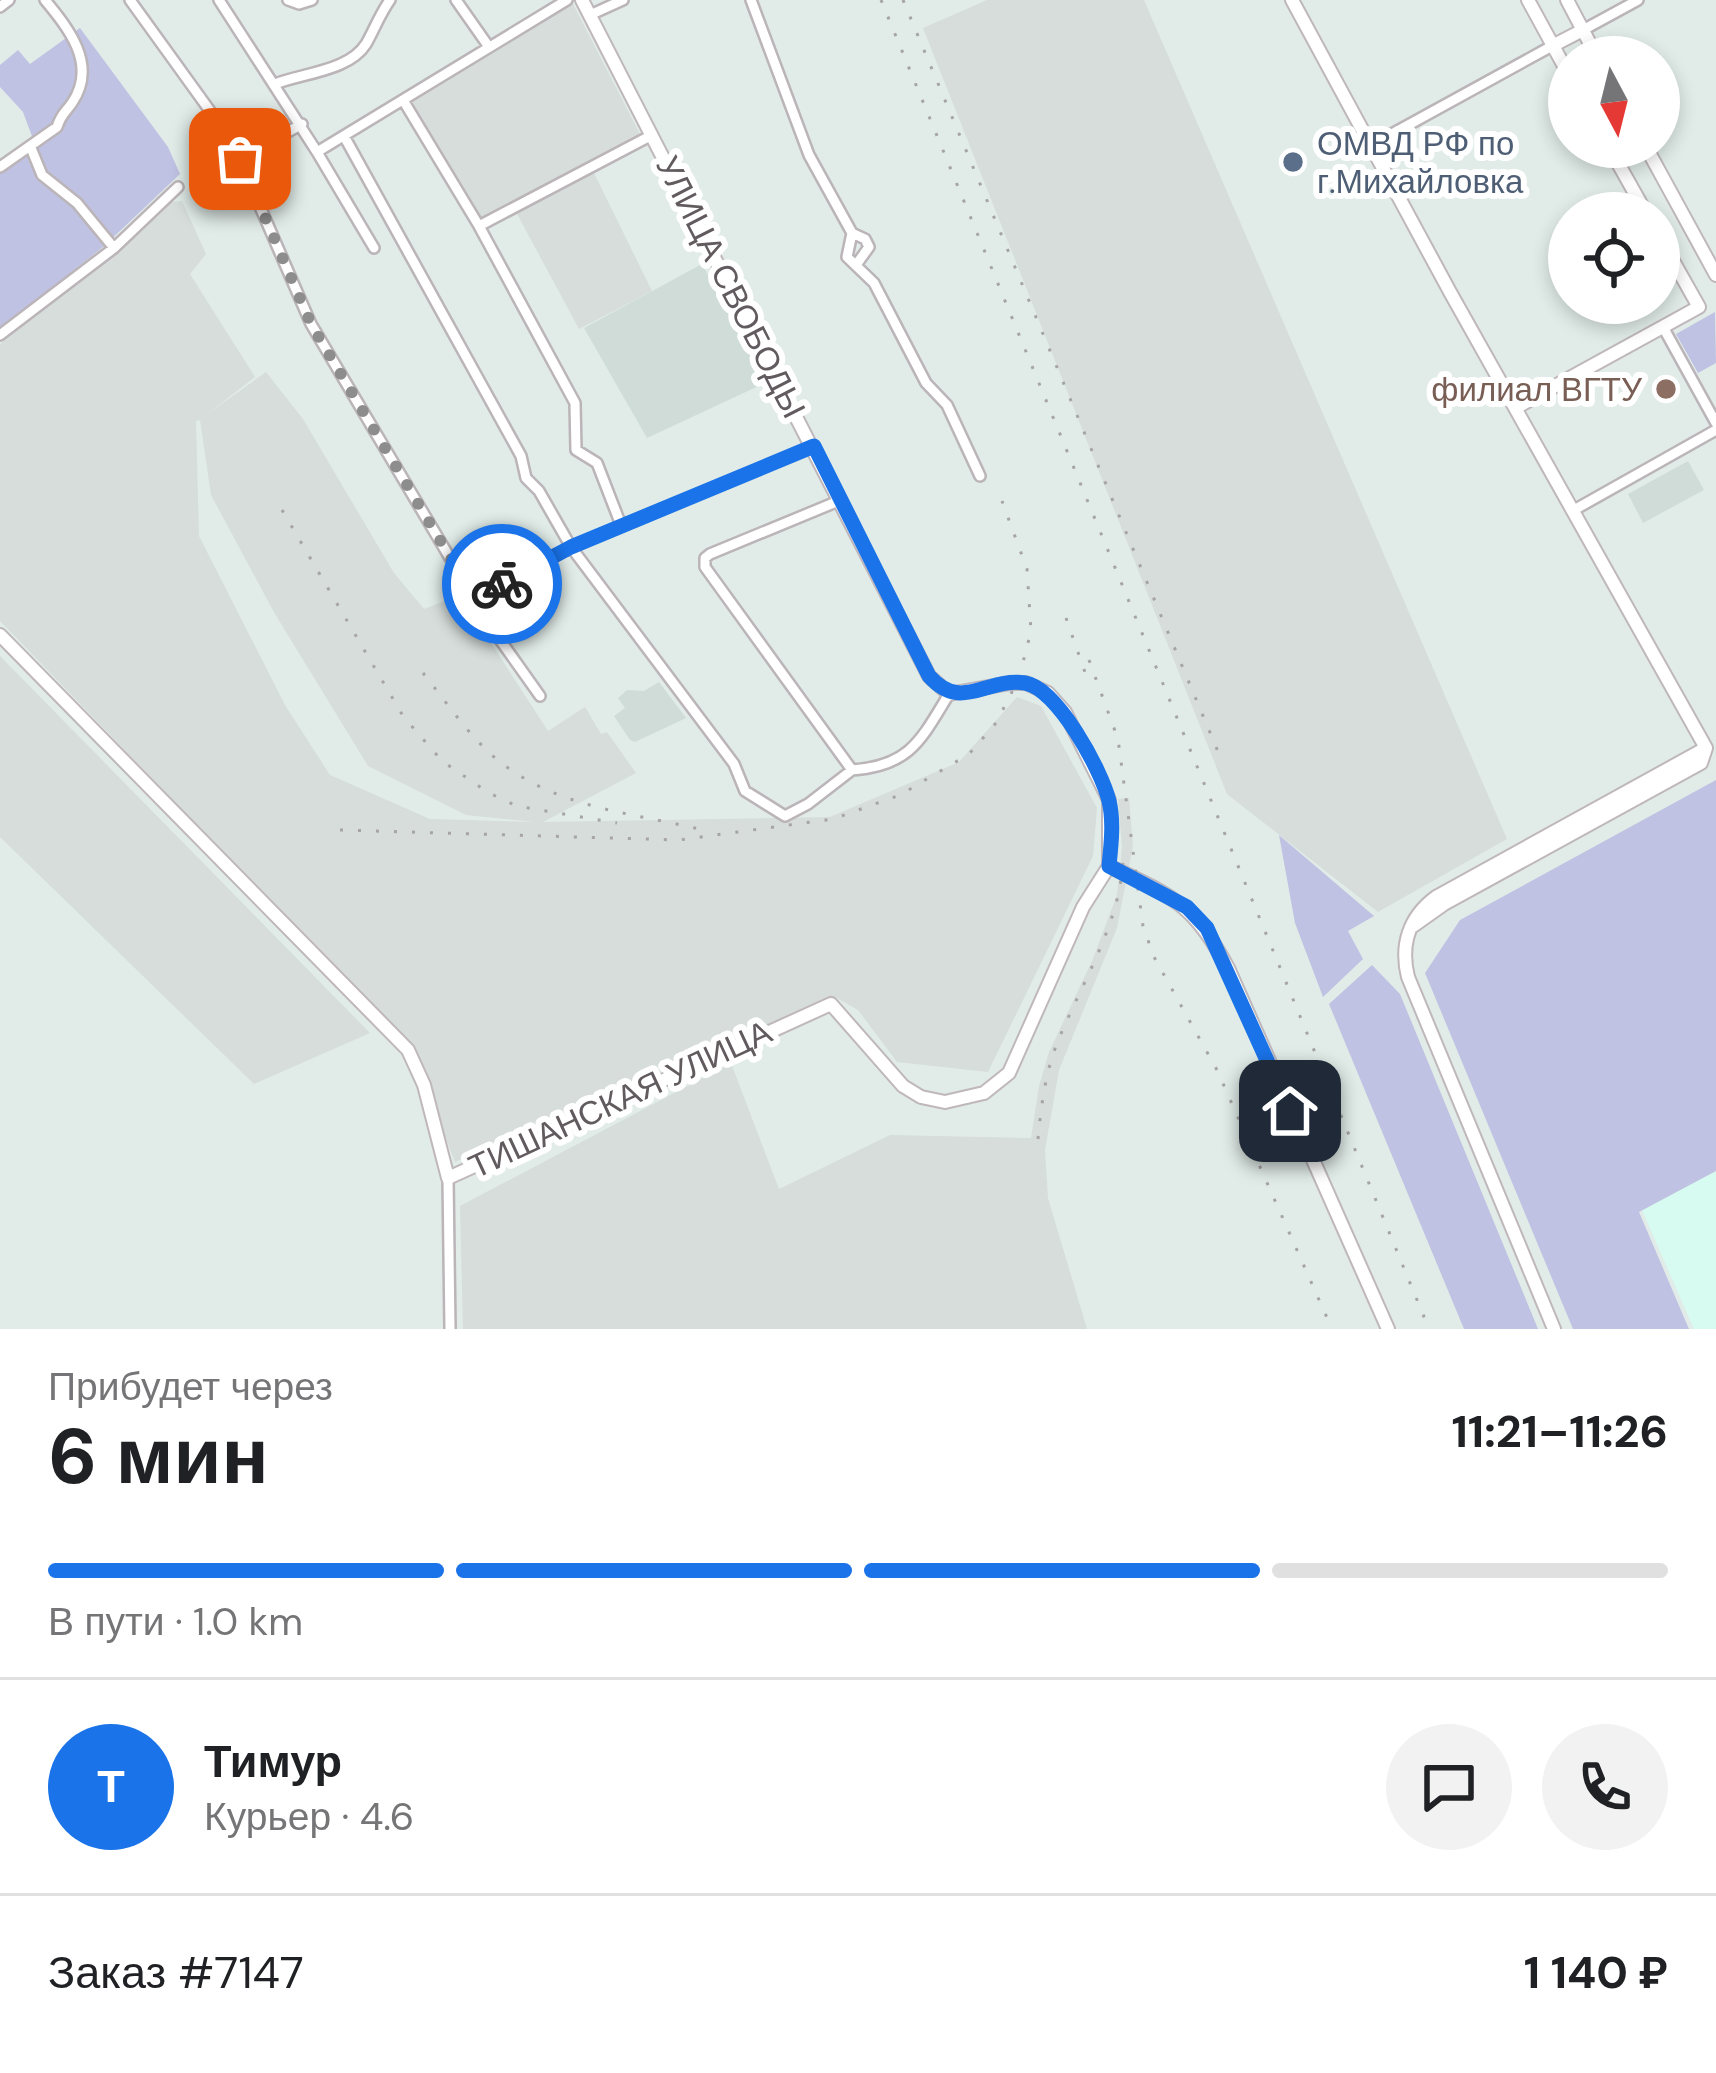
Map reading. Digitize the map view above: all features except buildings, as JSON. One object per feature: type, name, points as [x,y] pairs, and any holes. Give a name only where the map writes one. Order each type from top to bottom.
[{"type":"street","points":[[0,8],[9,0]]},
{"type":"street","points":[[0,167],[58,127],[61,114],[73,102],[82,68],[79,47],[45,0]]},
{"type":"street","points":[[130,0],[225,131],[311,324],[475,599],[540,696]]},
{"type":"street","points":[[219,0],[302,124],[374,248]]},
{"type":"street","points":[[288,0],[299,4],[312,0]]},
{"type":"street","points":[[275,84],[354,56],[365,46],[390,0]]},
{"type":"street","points":[[456,0],[490,47]]},
{"type":"street","points":[[317,152],[567,0]]},
{"type":"street","name":"УЛИЦА СВОБОДЫ","points":[[582,0],[929,676],[949,694]]},
{"type":"street","points":[[590,15],[623,0]]},
{"type":"street","points":[[752,0],[808,155],[852,233],[865,239],[869,247],[856,265]]},
{"type":"street","points":[[1292,0],[1574,510],[1711,745],[1701,763],[1444,904],[1411,928],[1403,957],[1554,1329]]},
{"type":"street","points":[[1528,0],[1548,38]]},
{"type":"street","points":[[1567,0],[1585,36]]},
{"type":"street","points":[[1571,36],[1638,0]]},
{"type":"street","points":[[1370,146],[1548,48]]},
{"type":"street","points":[[404,100],[575,403],[576,450],[596,463],[621,525]]},
{"type":"street","points":[[240,159],[302,124]]},
{"type":"street","points":[[478,226],[652,134]]},
{"type":"street","points":[[344,136],[512,440],[526,478],[539,491],[571,547],[734,764],[745,791],[785,816],[852,770],[889,765],[905,755],[920,741],[949,694],[1026,683],[1048,693],[1065,712],[1109,800],[1109,866],[1187,907],[1207,928],[1388,1329]]},
{"type":"street","points":[[31,148],[42,175],[77,203],[114,248]]},
{"type":"street","points":[[1657,168],[1716,275]]},
{"type":"street","points":[[0,335],[114,248],[178,187]]},
{"type":"street","points":[[852,233],[848,256],[874,283],[926,383],[947,405],[980,476]]},
{"type":"street","points":[[1680,273],[1699,307],[1680,318]]},
{"type":"street","points":[[1516,406],[1668,324]]},
{"type":"street","points":[[1574,510],[1716,427],[1663,327]]},
{"type":"street","points":[[475,599],[571,547],[814,446]]},
{"type":"street","points":[[841,500],[710,554],[704,562],[852,770]]},
{"type":"street","name":"ТИШАНСКАЯ УЛИЦА","points":[[0,635],[408,1050],[424,1085],[448,1178],[831,1004],[903,1086],[945,1102],[984,1093],[1009,1073],[1083,908],[1109,866]]},
{"type":"street","points":[[448,1178],[450,1329]]},
{"type":"shaded area","points":[[987,0],[1144,0],[1507,839],[1378,912],[1227,794],[923,28]]},
{"type":"shaded area","points":[[572,2],[641,136],[479,220],[410,100]]},
{"type":"shaded area","points":[[80,28],[168,147],[180,174],[103,247],[0,329],[0,169],[33,139],[23,112],[0,87],[0,65],[18,50],[30,64]]},
{"type":"shaded area","points":[[593,171],[652,291],[579,329],[516,212]]},
{"type":"shaded area","points":[[182,201],[206,254],[190,274],[255,377],[206,415],[266,372],[303,419],[394,573],[424,609],[460,595],[548,731],[585,707],[601,734],[607,732],[636,773],[543,822],[830,817],[959,762],[1017,697],[1041,706],[1097,808],[1093,856],[988,1072],[897,1062],[858,1010],[833,996],[455,1162],[409,1044],[0,621],[0,344],[122,248],[167,202]],"holes":[[[200,420],[211,495],[275,614],[368,766],[466,815],[535,822],[430,819],[330,775],[285,705],[199,536],[196,421]]]},
{"type":"shaded area","points":[[702,264],[765,383],[647,438],[584,328]]},
{"type":"shaded area","points":[[1715,312],[1716,363],[1698,373],[1676,334]]},
{"type":"shaded area","points":[[1688,461],[1704,490],[1643,523],[1628,494]]},
{"type":"shaded area","points":[[0,656],[370,1033],[254,1084],[0,837]]},
{"type":"shaded area","points":[[659,682],[686,718],[635,742],[630,740],[614,716],[625,708],[618,698],[627,690],[644,691]]},
{"type":"shaded area","points":[[1716,780],[1716,1171],[1639,1212],[1689,1329],[1573,1329],[1425,973],[1460,920]]},
{"type":"shaded area","points":[[1129,798],[1133,846],[1117,928],[1059,1070],[1045,1150],[1048,1198],[1087,1329],[463,1329],[460,1206],[731,1063],[779,1189],[890,1135],[1031,1138],[1049,1052],[1117,895],[1122,847],[1118,799]]},
{"type":"shaded area","points":[[1279,835],[1374,916],[1348,931],[1363,959],[1323,997],[1295,923]]},
{"type":"shaded area","points":[[1372,965],[1400,994],[1538,1329],[1464,1329],[1329,1004]]},
{"type":"shaded area","points":[[1716,1171],[1716,1329],[1694,1329],[1642,1210]]},
{"type":"railway","points":[[881,0],[1429,1329]]},
{"type":"railway","points":[[903,0],[1219,754]]},
{"type":"railway","points":[[340,830],[679,840],[833,819],[900,795],[969,754],[996,723],[1019,678],[1031,631],[1027,569],[1002,501]]},
{"type":"railway","points":[[282,510],[403,716],[442,761],[517,806],[617,823]]},
{"type":"railway","points":[[1066,618],[1087,678]]},
{"type":"railway","points":[[1089,660],[1118,739],[1143,926],[1154,957],[1217,1070],[1332,1329]]},
{"type":"railway","points":[[423,673],[481,745],[526,779],[573,800],[699,829]]},
{"type":"railway","points":[[1038,1139],[1052,1057],[1107,932],[1123,860]]},
{"type":"way so far","points":[[240,159],[311,324],[475,599],[502,584]]},
{"type":"place","name":"ОМВД РФ по г.Михайловка","points":[[1293,162]]},
{"type":"place","name":"филиал ВГТУ","points":[[1666,389]]},
{"type":"route","points":[[502,584],[571,547],[814,446],[939,688],[949,694],[1026,683],[1048,693],[1065,712],[1109,800],[1109,866],[1187,907],[1207,928],[1290,1111]]}]
